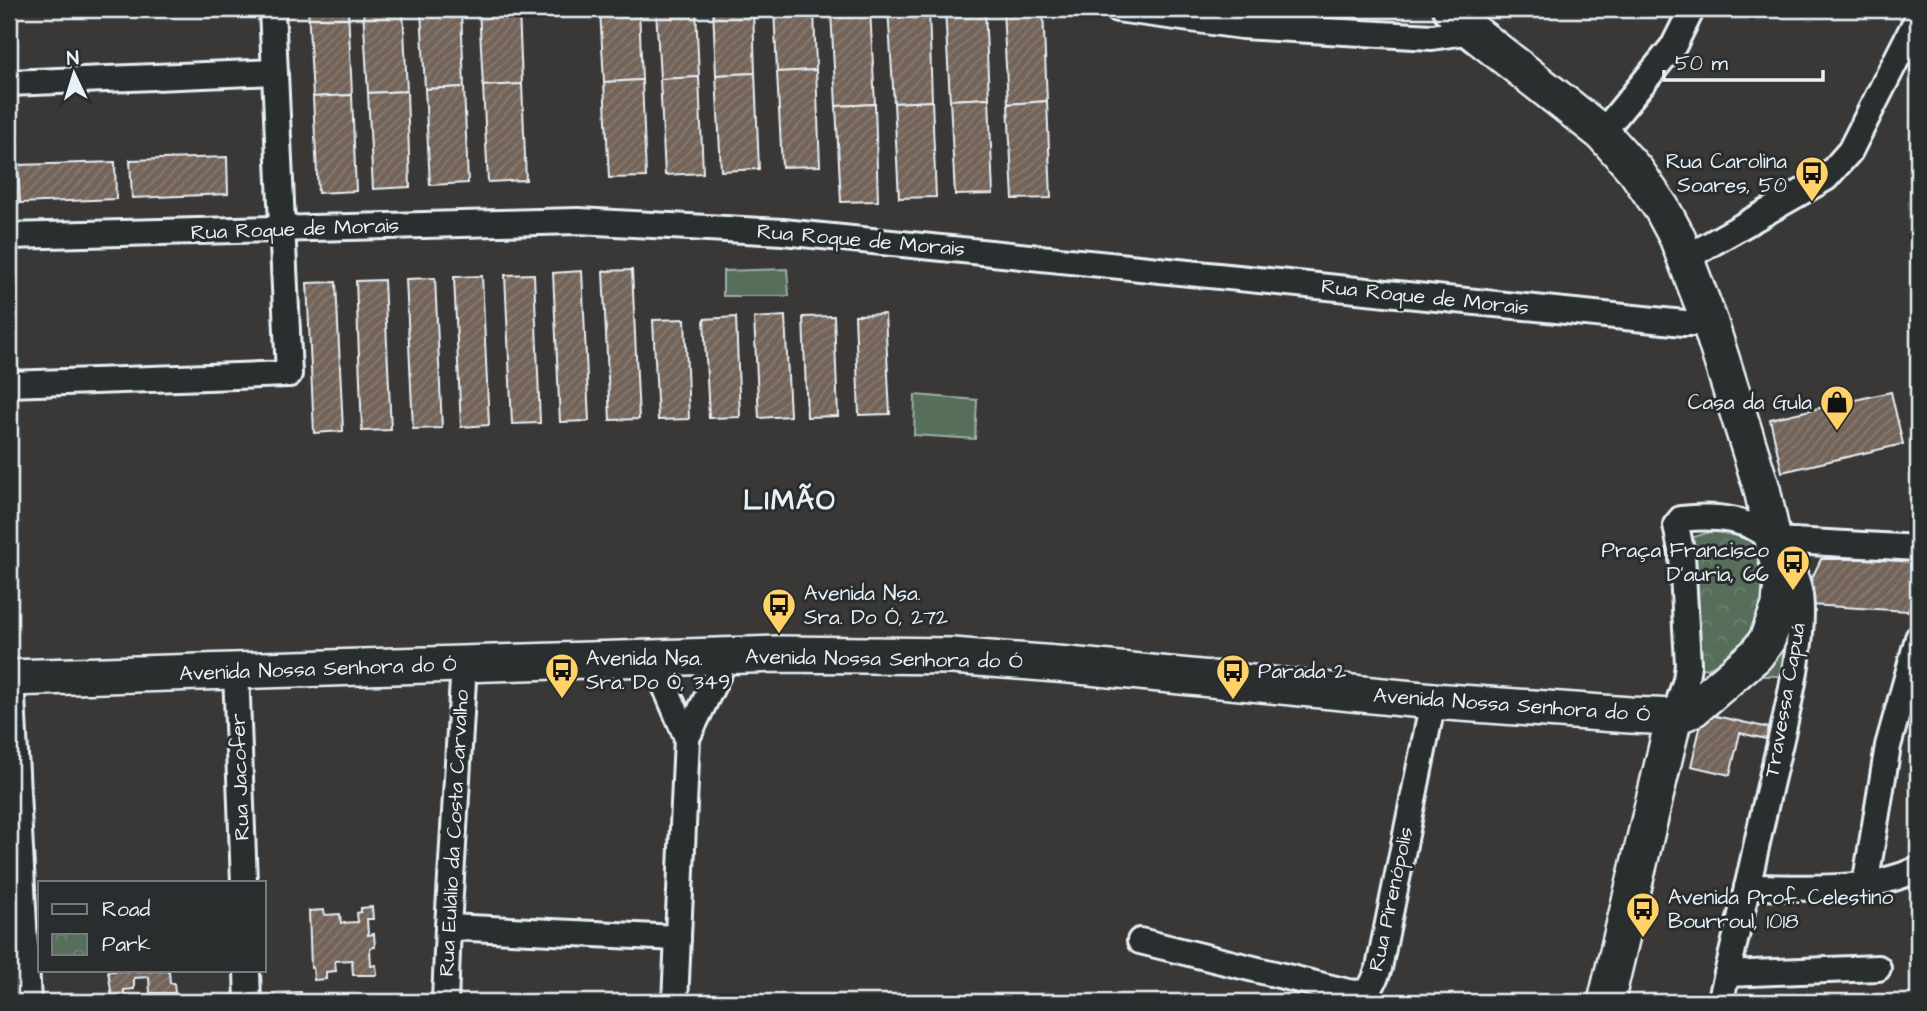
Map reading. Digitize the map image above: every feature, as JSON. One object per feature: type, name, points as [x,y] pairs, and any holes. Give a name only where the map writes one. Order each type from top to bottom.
[{"type":"main road","points":[[1462,20],[1602,133],[1636,171],[1662,209],[1686,258],[1710,323],[1762,489],[1774,540]]},
{"type":"main road","name":"Travessa Capuá","points":[[1674,716],[1693,709],[1756,655],[1767,640],[1780,606],[1782,581],[1774,540]]},
{"type":"main road","name":"Avenida Nossa Senhora do Ó","points":[[10,678],[807,654],[952,656],[1433,701],[1674,716]]},
{"type":"main road","points":[[1606,1002],[1674,716]]},
{"type":"street","points":[[9,384],[289,374],[272,9]]},
{"type":"street","points":[[1117,9],[1242,26],[1432,37],[1462,20]]},
{"type":"street","points":[[1602,133],[1674,45],[1692,9]]},
{"type":"street","points":[[1686,258],[1826,178],[1850,151],[1918,17]]},
{"type":"street","points":[[9,83],[274,72]]},
{"type":"street","name":"Rua Roque de Morais","points":[[9,236],[578,221],[783,232],[1684,323],[1710,323]]},
{"type":"street","points":[[1674,716],[1686,680],[1688,664],[1682,555],[1676,525],[1678,520],[1711,516],[1732,520],[1759,528],[1774,540],[1918,548]]},
{"type":"street","name":"Travessa Capuá","points":[[1720,1002],[1786,711],[1800,625],[1799,587],[1792,568],[1774,540]]},
{"type":"street","points":[[1866,886],[1888,746],[1918,638]]},
{"type":"street","points":[[675,1002],[687,738],[727,656]]},
{"type":"street","points":[[648,659],[665,686],[687,738]]},
{"type":"street","name":"Rua Eulálio da Costa Carvalho","points":[[445,1002],[447,927],[464,664]]},
{"type":"street","name":"Rua Jacofer","points":[[236,671],[244,881]]},
{"type":"street","points":[[10,678],[28,1002]]},
{"type":"street","name":"Rua Pirenópolis","points":[[1140,941],[1348,992],[1365,992],[1373,986],[1379,968],[1433,701]]},
{"type":"street","points":[[1747,887],[1866,886],[1899,878],[1918,869]]},
{"type":"street","points":[[447,927],[678,938]]},
{"type":"street","points":[[1727,974],[1878,968]]},
{"type":"street","points":[[247,972],[248,1002]]},
{"type":"green space","points":[[787,269],[789,296],[723,296],[723,271]]},
{"type":"green space","points":[[915,395],[977,400],[975,439],[914,435]]},
{"type":"green space","points":[[1713,531],[1751,532],[1773,552],[1755,639],[1707,669],[1694,666],[1688,558],[1691,538]]},
{"type":"green space","points":[[1797,603],[1782,676],[1742,676]]},
{"type":"building","points":[[308,9],[348,9],[352,95],[313,97]]},
{"type":"building","points":[[363,9],[403,9],[407,91],[368,93]]},
{"type":"building","points":[[421,9],[461,9],[464,87],[425,89]]},
{"type":"building","points":[[479,9],[519,9],[522,84],[483,86]]},
{"type":"building","points":[[600,9],[639,9],[642,80],[604,82]]},
{"type":"building","points":[[656,9],[696,9],[699,77],[660,79]]},
{"type":"building","points":[[713,9],[753,9],[755,73],[716,75]]},
{"type":"building","points":[[774,9],[814,9],[816,70],[777,72]]},
{"type":"building","points":[[870,9],[875,104],[836,106],[831,11]]},
{"type":"building","points":[[888,9],[929,9],[932,101],[894,103]]},
{"type":"building","points":[[945,9],[985,9],[989,98],[950,100]]},
{"type":"building","points":[[1003,9],[1043,9],[1047,101],[1008,104]]},
{"type":"building","points":[[816,70],[820,166],[782,167],[777,72]]},
{"type":"building","points":[[755,73],[759,169],[721,171],[716,75]]},
{"type":"building","points":[[699,77],[703,173],[665,175],[660,79]]},
{"type":"building","points":[[642,80],[646,177],[609,178],[604,82]]},
{"type":"building","points":[[522,84],[526,180],[488,182],[483,86]]},
{"type":"building","points":[[464,87],[468,183],[430,185],[425,89]]},
{"type":"building","points":[[407,91],[410,187],[373,189],[368,93]]},
{"type":"building","points":[[352,95],[356,191],[318,193],[313,97]]},
{"type":"building","points":[[989,98],[993,194],[955,195],[950,100]]},
{"type":"building","points":[[932,101],[936,197],[899,198],[894,103]]},
{"type":"building","points":[[1047,101],[1051,198],[1013,199],[1008,104]]},
{"type":"building","points":[[875,104],[878,201],[841,202],[836,106]]},
{"type":"building","points":[[227,157],[228,194],[132,198],[130,160]]},
{"type":"building","points":[[115,162],[116,199],[20,203],[18,165]]},
{"type":"building","points":[[632,270],[639,419],[610,420],[603,271]]},
{"type":"building","points":[[582,271],[589,421],[560,422],[553,273]]},
{"type":"building","points":[[534,274],[540,423],[512,424],[505,275]]},
{"type":"building","points":[[482,276],[489,425],[461,427],[454,277]]},
{"type":"building","points":[[435,278],[442,428],[413,429],[406,279]]},
{"type":"building","points":[[384,280],[391,430],[362,431],[356,281]]},
{"type":"building","points":[[336,282],[343,431],[314,433],[307,283]]},
{"type":"building","points":[[885,314],[890,414],[859,415],[855,315]]},
{"type":"building","points":[[785,316],[790,416],[759,418],[754,318]]},
{"type":"building","points":[[834,316],[838,416],[807,417],[803,317]]},
{"type":"building","points":[[736,317],[740,417],[709,418],[704,319]]},
{"type":"building","points":[[685,319],[689,419],[658,420],[653,320]]},
{"type":"building","name":"Casa da Gula","points":[[1891,392],[1903,444],[1782,472],[1770,419]]},
{"type":"building","points":[[1821,559],[1914,559],[1918,567],[1918,582],[1908,611],[1810,605],[1812,578]]},
{"type":"building","points":[[1707,714],[1769,728],[1766,739],[1740,733],[1730,775],[1691,766],[1702,720]]},
{"type":"building","points":[[372,907],[373,919],[367,919],[368,935],[374,934],[375,947],[370,948],[371,966],[376,965],[377,975],[353,975],[352,960],[335,961],[336,971],[326,972],[326,979],[314,980],[311,968],[309,911],[324,910],[325,915],[340,914],[341,923],[358,922],[357,913],[361,912],[361,908]]},
{"type":"building","points":[[108,972],[169,972],[170,983],[174,983],[175,993],[150,993],[149,977],[134,978],[134,989],[124,990],[124,996],[112,997]]},
{"type":"building","points":[[301,992],[302,1002],[273,1002],[273,993]]},
{"type":"place","name":"Rua Carolina Soares, 50","points":[[1812,203]]},
{"type":"place","name":"Casa da Gula","points":[[1837,432]]},
{"type":"place","name":"Praça Francisco D'auria, 66","points":[[1793,592]]},
{"type":"place","name":"Avenida Nsa. Sra. Do Ó, 272","points":[[779,635]]},
{"type":"place","name":"Avenida Nsa. Sra. Do Ó, 349","points":[[562,700]]},
{"type":"place","name":"Parada 2","points":[[1233,701]]},
{"type":"place","name":"Avenida Prof. Celestino Bourroul, 1018","points":[[1643,939]]},
{"type":"district","name":"LIMÃO","points":[[790,500]]}]
